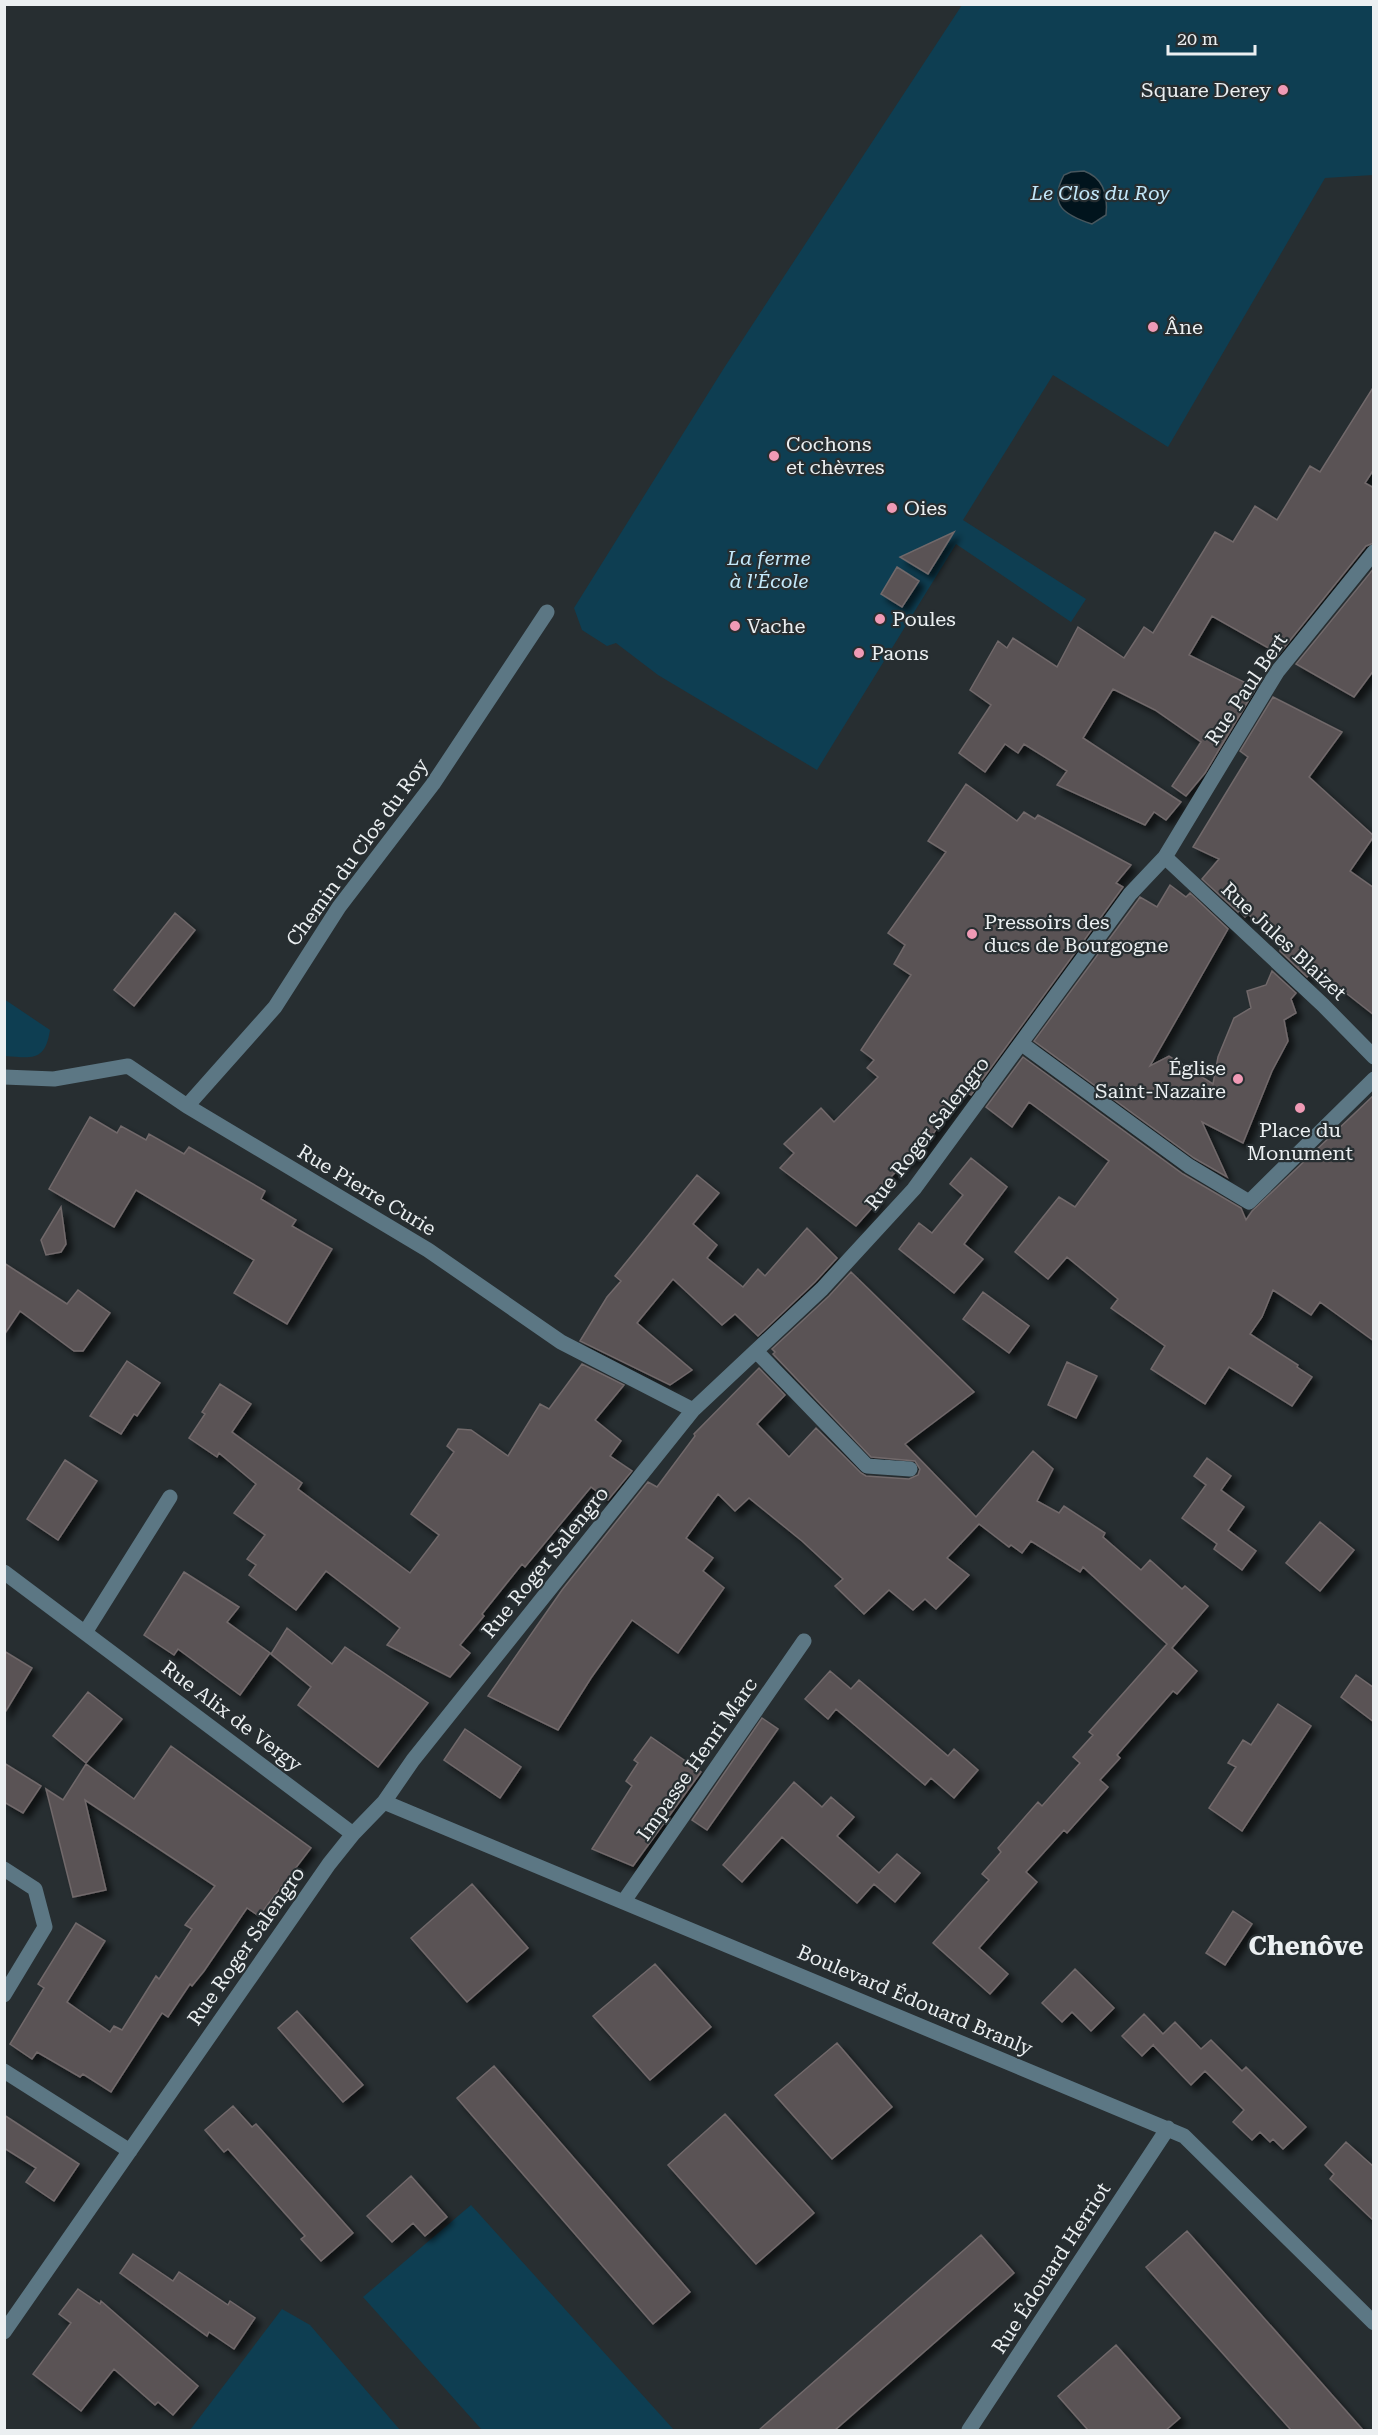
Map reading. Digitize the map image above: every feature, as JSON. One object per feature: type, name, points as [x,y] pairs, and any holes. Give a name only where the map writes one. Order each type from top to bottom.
[{"type":"street","name":"Rue Paul Bert","points":[[1165,857],[1277,672],[1374,552]]},
{"type":"street","name":"Chemin du Clos du Roy","points":[[187,1106],[275,1007],[339,907],[433,784],[547,612]]},
{"type":"street","name":"Rue Roger Salengro","points":[[4,2332],[317,1882],[353,1834],[384,1802],[413,1760],[693,1410],[822,1289],[914,1189],[1130,894],[1165,857]]},
{"type":"street","name":"Rue Jules Blaizet","points":[[1165,857],[1323,1005],[1374,1057]]},
{"type":"street","points":[[1022,1044],[1189,1166],[1249,1202],[1374,1079]]},
{"type":"street","name":"Rue Pierre Curie","points":[[4,1077],[54,1079],[128,1066],[187,1106],[428,1250],[561,1342],[693,1410]]},
{"type":"street","points":[[756,1351],[867,1466],[910,1469]]},
{"type":"street","points":[[86,1632],[170,1497]]},
{"type":"street","name":"Rue Alix de Vergy","points":[[4,1572],[353,1834]]},
{"type":"street","name":"Impasse Henri Marc","points":[[624,1901],[804,1641]]},
{"type":"street","name":"Boulevard Édouard Branly","points":[[384,1802],[1184,2136],[1374,2323]]},
{"type":"street","points":[[4,1869],[35,1889],[45,1927],[4,1995]]},
{"type":"street","points":[[4,2071],[130,2151]]},
{"type":"street","name":"Rue Édouard Herriot","points":[[969,2430],[1168,2128]]},
{"type":"green space","name":"Le Clos du Roy","points":[[962,5],[1373,5],[1373,175],[1325,178],[1168,447],[1053,375],[963,520],[1086,599],[1071,622],[956,544],[817,770],[658,675],[616,643],[607,646],[582,630],[574,608],[724,368]]},
{"type":"green space","points":[[4,999],[50,1030],[45,1048],[41,1053],[30,1057],[5,1056]]},
{"type":"green space","points":[[471,2205],[674,2430],[482,2430],[363,2297]]},
{"type":"green space","points":[[282,2309],[310,2325],[400,2430],[190,2430]]},
{"type":"shaded area","points":[[1084,171],[1100,183],[1106,201],[1106,215],[1092,224],[1074,217],[1058,201],[1059,185],[1064,175]]},
{"type":"building","points":[[1374,386],[1374,469],[1365,483],[1374,488],[1374,543],[1366,546],[1279,654],[1212,616],[1189,655],[1256,688],[1205,773],[1186,796],[1172,786],[1201,742],[1155,710],[1113,689],[1083,738],[1181,802],[1166,820],[1154,812],[1145,825],[1057,785],[1067,771],[1024,744],[1018,753],[1005,744],[985,772],[959,753],[991,705],[970,690],[998,641],[1007,648],[1013,638],[1057,667],[1078,627],[1124,658],[1144,627],[1153,633],[1215,532],[1233,542],[1255,506],[1277,520],[1310,466],[1320,472]]},
{"type":"building","points":[[954,532],[928,574],[900,557]]},
{"type":"building","points":[[897,567],[919,581],[902,607],[881,594]]},
{"type":"building","points":[[1374,568],[1374,670],[1354,697],[1296,664]]},
{"type":"building","points":[[1273,697],[1342,732],[1309,777],[1374,836],[1350,871],[1374,888],[1374,1015],[1314,968],[1307,977],[1280,951],[1281,948],[1275,943],[1278,941],[1248,914],[1245,917],[1239,910],[1238,912],[1202,879],[1219,859],[1193,847],[1248,757],[1240,751]]},
{"type":"building","points":[[966,784],[1017,821],[1024,812],[1035,819],[1038,815],[1131,865],[1116,883],[1123,887],[971,1095],[964,1090],[923,1148],[923,1156],[906,1161],[874,1195],[879,1200],[856,1226],[780,1168],[794,1153],[784,1144],[821,1108],[834,1122],[878,1077],[867,1068],[874,1060],[861,1050],[911,975],[894,964],[905,945],[888,933],[946,852],[928,841]]},
{"type":"building","points":[[1170,885],[1186,897],[1190,893],[1228,929],[1150,1066],[1169,1056],[1213,1084],[1218,1057],[1234,1018],[1251,1008],[1247,991],[1266,985],[1272,971],[1296,993],[1291,999],[1296,1013],[1284,1020],[1288,1041],[1272,1071],[1243,1143],[1202,1122],[1227,1177],[1194,1158],[1034,1041],[1140,897],[1157,907]]},
{"type":"building","points":[[175,913],[195,930],[134,1006],[114,990]]},
{"type":"building","points":[[1023,1057],[1183,1174],[1241,1208],[1246,1220],[1252,1211],[1374,1095],[1374,1341],[1320,1302],[1311,1315],[1273,1290],[1262,1317],[1250,1334],[1298,1365],[1297,1367],[1312,1377],[1292,1406],[1229,1367],[1205,1404],[1151,1369],[1165,1346],[1111,1308],[1118,1299],[1067,1257],[1048,1279],[1015,1252],[1059,1197],[1075,1207],[1109,1161],[1029,1102],[1012,1127],[986,1107]]},
{"type":"building","points":[[90,1117],[117,1133],[121,1126],[146,1140],[149,1134],[184,1154],[189,1147],[265,1191],[261,1199],[296,1220],[292,1226],[332,1249],[287,1324],[234,1293],[254,1260],[136,1190],[114,1227],[49,1189]]},
{"type":"building","points":[[971,1158],[1007,1187],[964,1244],[983,1259],[954,1293],[899,1249],[919,1223],[932,1233],[963,1195],[950,1184]]},
{"type":"building","points":[[697,1175],[719,1193],[693,1224],[717,1245],[707,1258],[743,1287],[758,1269],[765,1276],[807,1228],[837,1258],[758,1336],[735,1314],[722,1325],[673,1279],[637,1323],[692,1370],[670,1385],[580,1341],[607,1297],[621,1281],[615,1276]]},
{"type":"building","points":[[61,1207],[66,1244],[61,1252],[46,1255],[41,1240]]},
{"type":"building","points":[[4,1263],[67,1304],[78,1290],[110,1313],[83,1351],[74,1351],[20,1311],[4,1335]]},
{"type":"building","points":[[851,1272],[974,1392],[905,1444],[976,1517],[1033,1451],[1053,1469],[1037,1501],[1059,1513],[1064,1506],[1105,1533],[1103,1537],[1141,1570],[1150,1560],[1182,1589],[1185,1586],[1208,1606],[1172,1648],[1197,1671],[1177,1694],[1173,1691],[1117,1755],[1120,1758],[1100,1780],[1108,1787],[1067,1833],[1064,1830],[1026,1872],[1037,1882],[979,1948],[1008,1974],[990,1994],[933,1943],[989,1880],[982,1874],[1001,1852],[998,1848],[1038,1802],[1042,1806],[1080,1763],[1073,1757],[1093,1735],[1089,1732],[1167,1644],[1083,1567],[1080,1572],[1031,1541],[1022,1553],[1011,1545],[1009,1547],[979,1524],[947,1558],[969,1575],[936,1609],[925,1599],[913,1610],[889,1590],[864,1614],[835,1586],[843,1579],[802,1541],[749,1498],[735,1511],[718,1494],[686,1538],[713,1558],[703,1571],[724,1588],[678,1653],[632,1620],[558,1730],[488,1696],[562,1590],[648,1482],[657,1487],[695,1436],[694,1434],[759,1368],[785,1395],[757,1424],[789,1457],[816,1428],[866,1476],[909,1479],[918,1475],[920,1469],[915,1461],[871,1457],[773,1354],[775,1352],[772,1349],[829,1296]]},
{"type":"building","points":[[983,1292],[1029,1326],[1009,1353],[963,1319]]},
{"type":"building","points":[[127,1361],[160,1383],[137,1416],[134,1414],[121,1434],[90,1416]]},
{"type":"building","points":[[1067,1362],[1097,1376],[1076,1418],[1048,1405]]},
{"type":"building","points":[[582,1364],[624,1385],[595,1420],[621,1441],[610,1456],[632,1471],[608,1500],[591,1487],[525,1567],[522,1564],[460,1645],[470,1653],[450,1677],[387,1645],[400,1628],[326,1571],[296,1610],[249,1575],[256,1565],[247,1559],[265,1535],[234,1513],[256,1484],[219,1453],[217,1457],[189,1438],[205,1414],[202,1412],[220,1384],[251,1404],[232,1432],[302,1483],[298,1489],[410,1573],[439,1535],[411,1514],[454,1452],[447,1446],[458,1429],[471,1430],[508,1456],[540,1404],[549,1409]]},
{"type":"building","points":[[1207,1458],[1231,1476],[1221,1490],[1244,1507],[1228,1530],[1256,1551],[1242,1570],[1214,1549],[1217,1544],[1182,1518],[1206,1485],[1194,1476]]},
{"type":"building","points":[[65,1460],[97,1481],[58,1540],[27,1519]]},
{"type":"building","points":[[1320,1522],[1354,1550],[1320,1591],[1286,1563]]},
{"type":"building","points":[[184,1572],[239,1607],[227,1622],[270,1653],[240,1695],[178,1649],[174,1655],[144,1635]]},
{"type":"building","points":[[287,1628],[332,1664],[345,1647],[428,1703],[378,1767],[298,1705],[311,1687],[271,1654]]},
{"type":"building","points":[[4,1651],[32,1668],[4,1714]]},
{"type":"building","points":[[830,1671],[851,1689],[859,1680],[948,1756],[954,1749],[978,1770],[954,1798],[931,1778],[925,1785],[836,1709],[828,1719],[805,1699]]},
{"type":"building","points":[[1356,1675],[1374,1688],[1374,1722],[1341,1697]]},
{"type":"building","points":[[88,1692],[122,1719],[86,1763],[53,1736]]},
{"type":"building","points":[[1278,1704],[1311,1726],[1242,1831],[1209,1808],[1236,1767],[1228,1763],[1243,1740],[1251,1745]]},
{"type":"building","points":[[762,1718],[778,1729],[707,1830],[692,1820]]},
{"type":"building","points":[[465,1729],[521,1767],[500,1798],[444,1760]]},
{"type":"building","points":[[651,1737],[701,1772],[633,1866],[592,1849],[632,1786],[626,1781],[638,1763],[634,1760]]},
{"type":"building","points":[[171,1746],[311,1848],[259,1916],[247,1908],[204,1971],[192,1986],[190,1984],[168,2017],[162,2013],[111,2092],[83,2074],[80,2077],[37,2052],[32,2059],[10,2044],[44,1988],[38,1984],[76,1923],[105,1941],[67,2002],[110,2032],[114,2026],[122,2030],[156,1976],[159,1979],[192,1929],[185,1925],[215,1886],[85,1800],[106,1890],[73,1897],[46,1789],[63,1800],[86,1764],[134,1799]]},
{"type":"building","points":[[4,1763],[41,1786],[23,1813],[4,1802]]},
{"type":"building","points":[[794,1782],[822,1807],[831,1797],[854,1817],[837,1836],[879,1873],[897,1854],[920,1873],[895,1902],[874,1884],[857,1903],[782,1837],[742,1882],[723,1865]]},
{"type":"building","points":[[472,1884],[528,1948],[467,2002],[411,1938]]},
{"type":"building","points":[[1233,1911],[1252,1924],[1225,1965],[1206,1953]]},
{"type":"building","points":[[655,1964],[711,2027],[650,2080],[593,2016]]},
{"type":"building","points":[[1075,1969],[1114,2008],[1091,2031],[1072,2012],[1062,2022],[1042,2003]]},
{"type":"building","points":[[297,2011],[363,2085],[343,2102],[278,2028]]},
{"type":"building","points":[[1144,2014],[1163,2034],[1175,2022],[1201,2049],[1211,2040],[1242,2071],[1246,2067],[1306,2127],[1283,2149],[1273,2139],[1270,2142],[1260,2132],[1252,2140],[1233,2122],[1244,2110],[1205,2071],[1191,2085],[1153,2045],[1142,2056],[1122,2036]]},
{"type":"building","points":[[837,2043],[892,2107],[832,2159],[775,2095]]},
{"type":"building","points":[[494,2066],[690,2292],[653,2324],[457,2098]]},
{"type":"building","points":[[233,2106],[252,2127],[256,2124],[353,2233],[321,2261],[301,2239],[305,2236],[228,2149],[224,2152],[205,2130]]},
{"type":"building","points":[[725,2114],[814,2213],[756,2264],[668,2165]]},
{"type":"building","points":[[4,2115],[79,2164],[54,2201],[26,2182],[36,2168],[4,2148]]},
{"type":"building","points":[[1346,2142],[1374,2167],[1374,2221],[1330,2179],[1334,2174],[1325,2165]]},
{"type":"building","points":[[411,2176],[447,2217],[425,2236],[413,2223],[392,2242],[367,2216]]},
{"type":"building","points":[[1187,2231],[1363,2430],[1291,2430],[1146,2267]]},
{"type":"building","points":[[981,2235],[1014,2273],[835,2430],[759,2430]]},
{"type":"building","points":[[133,2254],[173,2281],[179,2272],[228,2305],[230,2301],[255,2318],[234,2349],[209,2332],[207,2336],[120,2273]]},
{"type":"building","points":[[78,2289],[100,2304],[101,2301],[198,2386],[173,2415],[158,2402],[155,2405],[114,2369],[81,2411],[33,2374],[71,2323],[59,2314]]},
{"type":"building","points":[[1116,2345],[1180,2418],[1166,2430],[1088,2430],[1058,2396]]},
{"type":"place","name":"Square Derey","points":[[1283,90]]},
{"type":"place","name":"Âne","points":[[1153,327]]},
{"type":"place","name":"Cochons et chèvres","points":[[774,456]]},
{"type":"place","name":"Oies","points":[[892,508]]},
{"type":"place","name":"Poules","points":[[880,619]]},
{"type":"place","name":"Vache","points":[[735,626]]},
{"type":"place","name":"Paons","points":[[859,653]]},
{"type":"place","name":"Pressoirs des ducs de Bourgogne","points":[[972,934]]},
{"type":"place","name":"Église Saint-Nazaire","points":[[1238,1079]]},
{"type":"place","name":"Place du Monument","points":[[1300,1108]]},
{"type":"district","name":"Chenôve","points":[[1306,1946]]},
{"type":"park label","name":"La ferme à l'École","points":[[769,570]]}]
